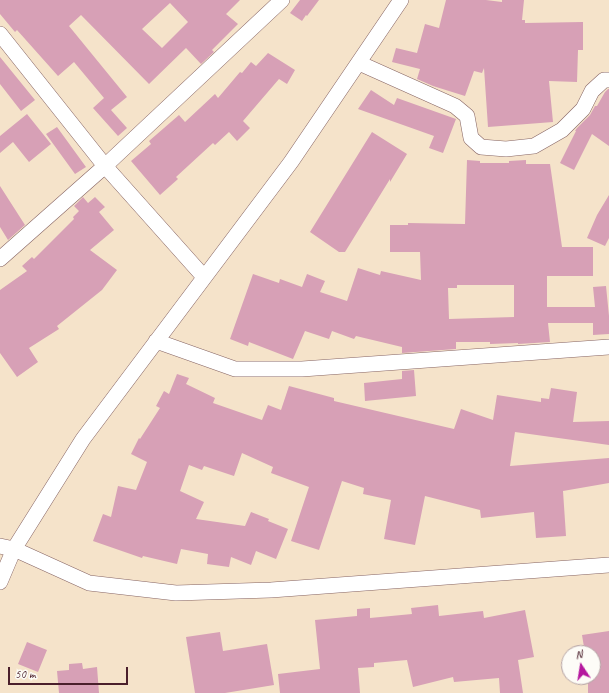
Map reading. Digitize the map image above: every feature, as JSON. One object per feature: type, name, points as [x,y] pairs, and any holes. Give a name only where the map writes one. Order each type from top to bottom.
[{"type":"street","points":[[0,259],[105,166],[282,0]]},
{"type":"street","points":[[0,582],[7,548],[83,439],[291,162],[400,0]]},
{"type":"street","points":[[0,34],[105,166],[204,277]]},
{"type":"street","points":[[359,62],[455,106],[467,116],[471,138],[481,147],[506,149],[534,146],[562,130],[583,109],[592,91],[604,80],[609,80]]},
{"type":"street","points":[[156,341],[235,369],[302,369],[609,347]]},
{"type":"street","points":[[7,548],[89,583],[176,593],[271,590],[609,565]]},
{"type":"building","points":[[0,0],[240,0],[226,14],[238,24],[212,50],[214,52],[201,64],[186,48],[149,84],[81,15],[69,26],[127,97],[111,110],[127,128],[118,136],[93,108],[104,98],[74,62],[58,76],[17,30],[15,32],[0,14]],"holes":[[[170,3],[188,22],[162,48],[142,29]]]},
{"type":"building","points":[[300,0],[319,0],[302,21],[290,13]]},
{"type":"building","points":[[446,0],[486,0],[502,2],[502,0],[524,0],[522,20],[525,20],[525,23],[583,22],[583,50],[578,50],[577,82],[549,81],[553,122],[488,127],[484,68],[482,73],[474,71],[465,96],[433,86],[417,79],[420,69],[392,62],[396,48],[417,53],[425,24],[439,28]]},
{"type":"building","points":[[268,53],[295,70],[287,84],[279,79],[243,121],[250,128],[237,141],[229,132],[215,145],[213,143],[176,177],[178,179],[160,195],[131,161],[151,144],[149,141],[179,115],[185,122],[215,94],[218,98],[240,72],[242,73],[251,62],[256,66]]},
{"type":"building","points":[[0,57],[35,100],[21,111],[0,84]]},
{"type":"building","points":[[608,89],[609,146],[592,134],[574,170],[560,163],[575,131],[590,115]]},
{"type":"building","points":[[371,90],[394,105],[397,98],[456,119],[443,153],[429,148],[434,136],[358,109]]},
{"type":"building","points":[[27,114],[51,144],[29,162],[13,142],[0,153],[0,136]]},
{"type":"building","points":[[57,127],[86,167],[75,174],[46,134]]},
{"type":"building","points":[[372,132],[407,154],[345,252],[339,252],[310,232]]},
{"type":"building","points":[[467,160],[480,161],[480,163],[509,163],[509,161],[526,160],[526,164],[550,164],[562,247],[593,247],[593,276],[547,276],[547,307],[595,307],[593,287],[606,286],[609,334],[593,335],[593,323],[548,323],[550,342],[490,344],[490,342],[456,342],[456,349],[402,353],[402,347],[356,336],[354,339],[332,331],[329,339],[305,331],[293,359],[249,342],[248,346],[230,339],[253,274],[279,283],[280,279],[302,287],[307,274],[325,281],[320,292],[347,301],[358,268],[380,275],[381,271],[421,280],[420,252],[390,252],[390,225],[408,225],[408,223],[465,224]],"holes":[[[457,285],[514,285],[514,317],[449,319],[448,288],[457,288]]]},
{"type":"building","points":[[0,186],[25,225],[8,240],[0,227]]},
{"type":"building","points":[[609,195],[609,238],[605,246],[587,238],[597,215]]},
{"type":"building","points":[[83,197],[88,203],[95,197],[105,207],[99,212],[114,230],[90,250],[117,270],[102,290],[57,326],[59,329],[29,348],[38,362],[17,377],[0,353],[0,290],[27,271],[22,266],[32,257],[34,259],[74,219],[73,217],[79,211],[74,206]]},
{"type":"building","points":[[414,370],[416,396],[365,401],[364,383],[402,379],[402,371]]},
{"type":"building","points":[[177,374],[189,378],[186,384],[215,398],[213,403],[262,420],[268,405],[281,410],[289,386],[334,398],[334,401],[454,429],[461,409],[493,420],[497,395],[541,402],[541,398],[549,399],[551,388],[577,392],[573,422],[609,421],[609,445],[515,432],[510,466],[609,458],[609,483],[563,491],[566,536],[536,538],[534,512],[481,518],[480,510],[425,496],[415,545],[384,539],[391,500],[363,494],[364,488],[342,481],[319,550],[291,541],[309,487],[271,473],[273,467],[242,453],[234,476],[204,466],[202,470],[189,465],[180,491],[204,502],[196,519],[245,526],[251,512],[288,529],[276,559],[256,551],[251,565],[231,557],[229,567],[207,564],[208,554],[181,549],[177,564],[143,556],[142,558],[93,541],[103,514],[111,517],[118,486],[136,490],[147,462],[131,454],[139,438],[140,439],[160,408],[156,406],[164,391],[169,394]]},
{"type":"building","points":[[438,605],[439,616],[483,611],[484,618],[525,610],[534,657],[518,660],[523,693],[500,693],[499,678],[454,682],[453,677],[413,687],[407,660],[374,663],[374,667],[358,668],[360,693],[280,693],[278,674],[320,669],[315,620],[357,616],[357,609],[370,608],[370,618],[412,614],[411,608]]},
{"type":"building","points":[[609,631],[609,693],[588,693],[588,685],[601,685],[601,645],[584,645],[582,635]]},
{"type":"building","points":[[220,632],[223,651],[267,644],[274,685],[225,693],[195,693],[186,637]]},
{"type":"building","points":[[27,642],[47,650],[38,672],[18,664]]},
{"type":"building","points":[[82,663],[83,669],[97,667],[99,693],[59,693],[57,671],[69,670],[69,664]]}]
